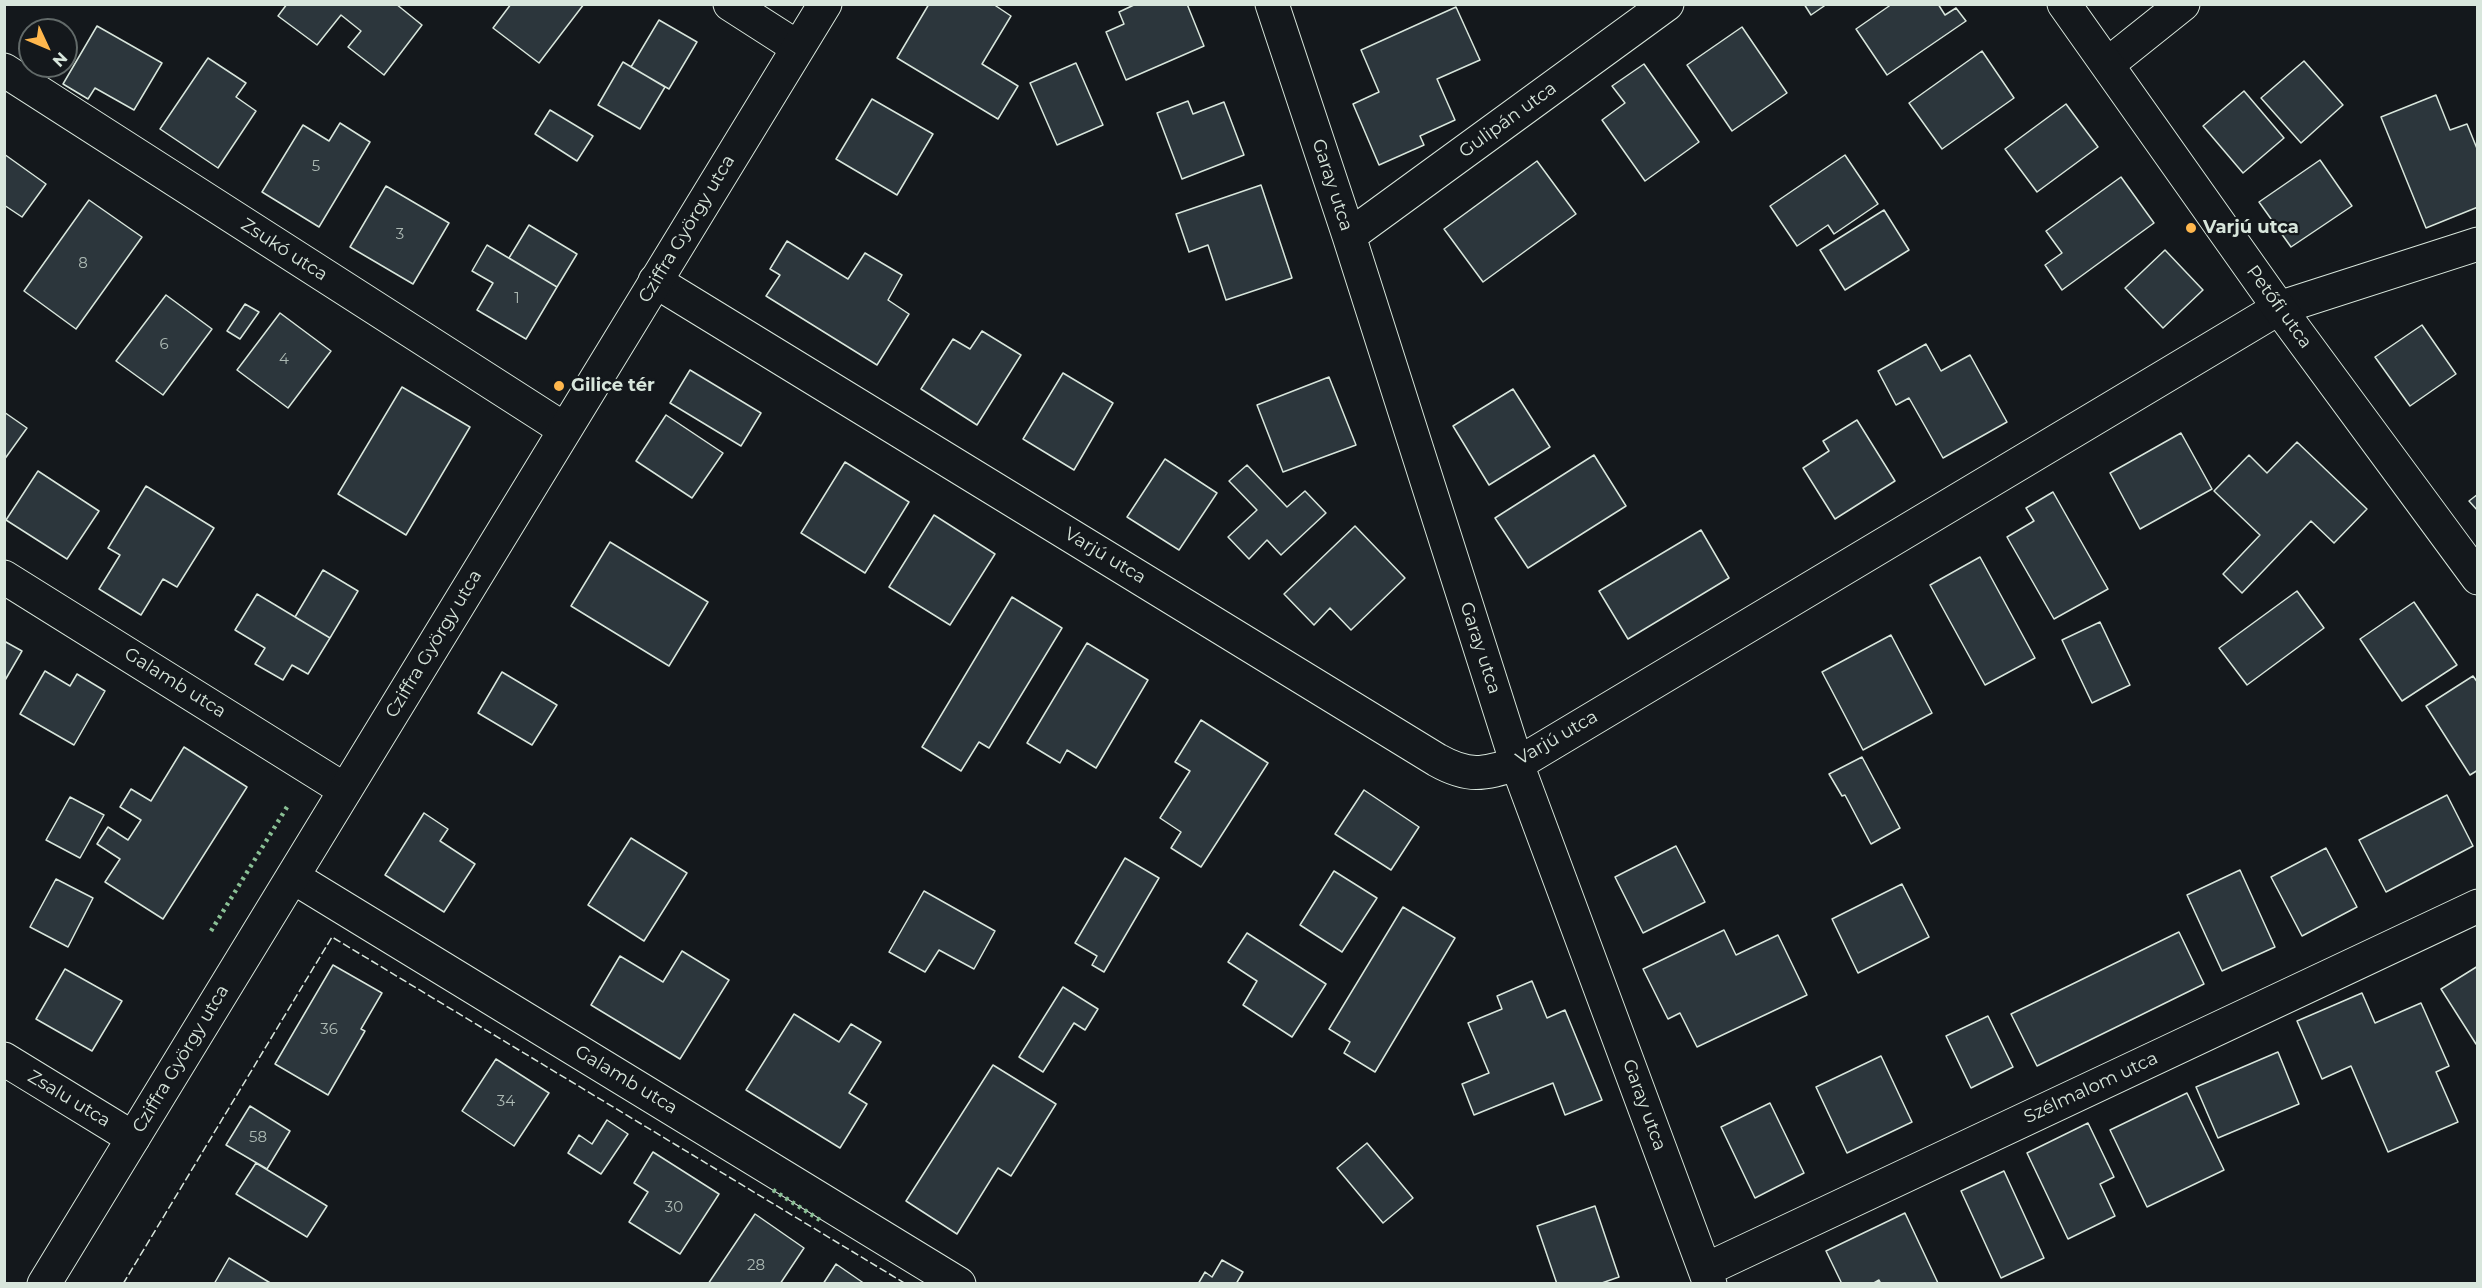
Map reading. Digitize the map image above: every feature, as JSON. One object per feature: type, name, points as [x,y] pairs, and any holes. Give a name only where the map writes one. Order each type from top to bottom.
[{"type":"street","points":[[730,4],[797,47]]},
{"type":"street","name":"Cziffra György utca","points":[[44,1284],[825,4]]},
{"type":"street","name":"Garay utca","points":[[1272,4],[1349,236],[1517,764],[1707,1277]]},
{"type":"street","name":"Gulipán utca","points":[[1349,236],[1667,4]]},
{"type":"street","name":"Petőfi utca","points":[[2064,4],[2279,308],[2478,578]]},
{"type":"street","points":[[2108,64],[2183,4]]},
{"type":"street","name":"Zsukó utca","points":[[4,70],[564,429]]},
{"type":"street","name":"Varjú utca","points":[[655,281],[1456,771],[1471,774],[1489,773],[1517,764],[2279,308],[2478,244]]},
{"type":"street","name":"Galamb utca","points":[[4,577],[345,790]]},
{"type":"street","name":"Galamb utca","points":[[292,877],[959,1284]]},
{"type":"street","name":"Szélmalom utca","points":[[1707,1277],[2478,906]]},
{"type":"street","name":"Zsalu utca","points":[[4,1059],[133,1138]]},
{"type":"building","points":[[287,4],[396,4],[422,25],[384,75],[348,47],[361,31],[341,15],[317,45],[278,16]]},
{"type":"building","points":[[511,4],[584,4],[539,63],[493,28]]},
{"type":"building","points":[[929,4],[993,4],[1011,16],[982,64],[1018,86],[998,119],[897,58]]},
{"type":"building","points":[[1136,4],[1187,4],[1204,46],[1126,80],[1106,32],[1124,24],[1119,12]]},
{"type":"building","points":[[1804,4],[1827,4],[1811,15]]},
{"type":"building","points":[[1892,4],[1938,4],[1945,15],[1956,8],[1966,21],[1887,75],[1856,29]]},
{"type":"building","points":[[1456,7],[1480,60],[1437,79],[1455,120],[1420,136],[1424,145],[1379,165],[1353,104],[1379,92],[1361,50]]},
{"type":"building","points":[[659,20],[697,42],[669,89],[631,67]]},
{"type":"building","points":[[97,26],[162,63],[134,110],[95,88],[88,99],[63,84],[67,78],[78,78],[78,58]]},
{"type":"building","points":[[1742,27],[1787,93],[1732,131],[1687,65]]},
{"type":"building","points":[[1982,51],[2014,98],[1942,149],[1909,103]]},
{"type":"building","points":[[208,58],[246,83],[236,97],[256,111],[218,168],[160,129]]},
{"type":"building","points":[[2304,61],[2343,105],[2301,143],[2261,98]]},
{"type":"building","points":[[623,62],[665,87],[640,129],[598,105]]},
{"type":"building","points":[[1076,63],[1103,125],[1057,145],[1030,83]]},
{"type":"building","points":[[1644,64],[1699,142],[1645,181],[1602,120],[1625,103],[1612,86]]},
{"type":"building","points":[[2244,91],[2284,138],[2243,173],[2203,126]]},
{"type":"building","points":[[2436,95],[2450,130],[2467,124],[2478,151],[2478,207],[2426,228],[2381,117]]},
{"type":"building","points":[[872,99],[933,134],[897,195],[836,159]]},
{"type":"building","points":[[1188,101],[1193,114],[1224,102],[1244,155],[1182,179],[1157,113]]},
{"type":"building","points":[[2066,104],[2098,147],[2037,192],[2005,149]]},
{"type":"building","points":[[550,110],[593,136],[577,161],[535,134]]},
{"type":"building","points":[[340,123],[370,142],[319,227],[262,192],[303,125],[329,141]]},
{"type":"building","points":[[4,154],[46,184],[22,217],[4,205]]},
{"type":"building","points":[[1845,155],[1878,204],[1834,234],[1828,225],[1797,246],[1770,206]]},
{"type":"building","points":[[2320,160],[2352,206],[2291,247],[2259,202]]},
{"type":"building","points":[[1537,161],[1576,214],[1483,282],[1444,229]]},
{"type":"building","points":[[2121,177],[2154,223],[2062,290],[2045,265],[2062,253],[2046,231]]},
{"type":"building","points":[[1261,185],[1292,278],[1226,300],[1208,245],[1189,252],[1176,214]]},
{"type":"building","points":[[386,186],[449,223],[413,284],[350,247]]},
{"type":"building","points":[[89,200],[142,237],[76,329],[24,291]]},
{"type":"building","points":[[1884,210],[1909,250],[1845,290],[1820,250]]},
{"type":"building","points":[[529,225],[577,254],[557,287],[509,258]]},
{"type":"building","points":[[787,241],[848,279],[865,253],[902,275],[888,300],[909,314],[877,365],[766,296],[780,275],[770,269]]},
{"type":"building","points":[[487,245],[557,287],[526,339],[477,310],[493,283],[472,271]]},
{"type":"building","points":[[2165,250],[2203,290],[2163,328],[2125,288]]},
{"type":"building","points":[[166,295],[212,329],[163,395],[116,361]]},
{"type":"building","points":[[245,304],[259,312],[240,339],[227,331]]},
{"type":"building","points":[[280,313],[331,351],[288,408],[237,370]]},
{"type":"building","points":[[2422,325],[2456,374],[2410,406],[2375,357]]},
{"type":"building","points":[[982,331],[1021,355],[977,425],[921,389],[953,339],[970,349]]},
{"type":"building","points":[[1926,344],[1941,371],[1970,355],[2007,422],[1943,458],[1909,398],[1896,405],[1878,371]]},
{"type":"building","points":[[690,370],[761,413],[741,446],[670,403]]},
{"type":"building","points":[[1063,373],[1113,403],[1074,470],[1023,439]]},
{"type":"building","points":[[1329,377],[1356,445],[1283,472],[1257,405]]},
{"type":"building","points":[[402,387],[470,427],[406,535],[338,494]]},
{"type":"building","points":[[1513,389],[1550,447],[1489,485],[1453,426]]},
{"type":"building","points":[[4,412],[27,428],[4,460]]},
{"type":"building","points":[[666,415],[723,453],[692,498],[636,461]]},
{"type":"building","points":[[1857,420],[1895,481],[1835,519],[1803,468],[1829,451],[1823,441]]},
{"type":"building","points":[[2181,433],[2212,489],[2140,529],[2110,473]]},
{"type":"building","points":[[2297,442],[2367,509],[2334,543],[2311,521],[2242,593],[2223,574],[2260,535],[2214,491],[2249,455],[2267,473]]},
{"type":"building","points":[[1594,455],[1626,506],[1528,568],[1495,518]]},
{"type":"building","points":[[1165,459],[1217,493],[1179,550],[1127,517]]},
{"type":"building","points":[[845,462],[909,502],[865,573],[801,533]]},
{"type":"building","points":[[1247,465],[1287,507],[1305,491],[1326,513],[1281,555],[1267,540],[1249,559],[1228,537],[1257,510],[1229,481]]},
{"type":"building","points":[[38,471],[99,511],[67,559],[6,520]]},
{"type":"building","points":[[146,486],[214,528],[177,587],[163,579],[141,615],[99,589],[120,555],[108,548]]},
{"type":"building","points":[[2053,492],[2108,589],[2054,619],[2007,537],[2034,521],[2026,508]]},
{"type":"building","points":[[2478,494],[2478,511],[2469,501]]},
{"type":"building","points":[[934,515],[995,554],[950,625],[889,587]]},
{"type":"building","points":[[1355,526],[1405,578],[1351,630],[1330,608],[1314,625],[1284,594]]},
{"type":"building","points":[[1701,530],[1729,578],[1628,639],[1599,591]]},
{"type":"building","points":[[610,542],[708,602],[669,666],[571,606]]},
{"type":"building","points":[[1980,557],[2035,658],[1985,685],[1930,585]]},
{"type":"building","points":[[323,570],[358,591],[330,638],[295,617]]},
{"type":"building","points":[[2297,591],[2324,628],[2247,685],[2219,648]]},
{"type":"building","points":[[257,594],[330,638],[308,674],[292,665],[283,680],[255,664],[265,648],[235,630]]},
{"type":"building","points":[[1012,597],[1062,628],[989,748],[979,742],[961,771],[922,747]]},
{"type":"building","points":[[2414,602],[2457,665],[2402,701],[2360,639]]},
{"type":"building","points":[[2100,622],[2130,685],[2092,703],[2062,640]]},
{"type":"building","points":[[1891,635],[1932,713],[1863,750],[1822,672]]},
{"type":"building","points":[[4,641],[22,651],[4,682]]},
{"type":"building","points":[[1087,643],[1148,680],[1096,768],[1067,750],[1060,763],[1027,743]]},
{"type":"building","points":[[45,671],[70,686],[77,674],[105,691],[74,745],[20,714]]},
{"type":"building","points":[[502,672],[557,705],[532,745],[478,713]]},
{"type":"building","points":[[2473,676],[2478,683],[2478,770],[2470,775],[2426,706]]},
{"type":"building","points":[[1201,720],[1268,763],[1201,867],[1171,848],[1181,832],[1160,818],[1190,771],[1175,762]]},
{"type":"building","points":[[184,747],[247,787],[163,919],[105,882],[120,859],[97,844],[108,827],[128,840],[141,820],[120,807],[131,789],[151,801]]},
{"type":"building","points":[[1862,757],[1900,828],[1871,844],[1845,795],[1842,796],[1829,774]]},
{"type":"building","points":[[1364,790],[1419,827],[1391,870],[1335,834]]},
{"type":"building","points":[[2447,795],[2473,846],[2386,892],[2359,840]]},
{"type":"building","points":[[70,797],[104,815],[80,858],[46,840]]},
{"type":"building","points":[[424,813],[448,829],[440,841],[475,864],[444,912],[385,875]]},
{"type":"building","points":[[631,838],[687,873],[644,941],[588,905]]},
{"type":"building","points":[[1676,846],[1705,902],[1643,933],[1615,877]]},
{"type":"building","points":[[2326,848],[2357,907],[2302,936],[2271,877]]},
{"type":"building","points":[[1125,858],[1159,878],[1104,972],[1092,965],[1097,956],[1075,943]]},
{"type":"building","points":[[2240,870],[2275,947],[2222,971],[2187,895]]},
{"type":"building","points":[[1334,871],[1377,898],[1342,952],[1300,925]]},
{"type":"building","points":[[56,879],[93,898],[68,947],[30,927]]},
{"type":"building","points":[[1902,884],[1929,937],[1858,973],[1832,919]]},
{"type":"building","points":[[924,891],[995,931],[974,969],[939,950],[925,972],[889,952]]},
{"type":"building","points":[[1403,907],[1455,938],[1375,1072],[1344,1053],[1350,1042],[1329,1029]]},
{"type":"building","points":[[1724,930],[1736,955],[1778,935],[1807,995],[1697,1047],[1680,1013],[1668,1019],[1643,969]]},
{"type":"building","points":[[2179,932],[2204,984],[2037,1066],[2011,1014]]},
{"type":"building","points":[[1247,933],[1326,984],[1292,1037],[1243,1005],[1257,981],[1228,962]]},
{"type":"building","points":[[682,951],[729,980],[680,1059],[591,1005],[620,956],[663,982]]},
{"type":"building","points":[[333,965],[382,993],[361,1029],[365,1031],[328,1095],[275,1064]]},
{"type":"building","points":[[2478,966],[2478,1043],[2476,1044],[2441,989]]},
{"type":"building","points":[[65,969],[122,1001],[92,1051],[36,1019]]},
{"type":"building","points":[[1532,981],[1547,1018],[1565,1010],[1602,1100],[1565,1115],[1553,1083],[1474,1115],[1462,1084],[1489,1073],[1468,1023],[1502,1009],[1497,996]]},
{"type":"building","points":[[1063,987],[1098,1009],[1085,1030],[1074,1023],[1043,1072],[1019,1057]]},
{"type":"building","points":[[2362,993],[2375,1023],[2421,1003],[2449,1066],[2436,1072],[2458,1122],[2388,1152],[2351,1066],[2322,1079],[2297,1021]]},
{"type":"building","points":[[794,1014],[839,1042],[851,1024],[881,1042],[849,1093],[867,1104],[840,1148],[746,1090]]},
{"type":"building","points":[[1988,1016],[2013,1067],[1971,1088],[1946,1036]]},
{"type":"building","points":[[2278,1052],[2299,1104],[2218,1138],[2196,1087]]},
{"type":"building","points":[[1881,1056],[1912,1122],[1847,1153],[1816,1087]]},
{"type":"building","points":[[496,1059],[549,1093],[514,1146],[462,1111]]},
{"type":"building","points":[[993,1065],[1056,1104],[1011,1176],[998,1168],[957,1234],[906,1201]]},
{"type":"building","points":[[2187,1093],[2224,1170],[2147,1207],[2110,1130]]},
{"type":"building","points":[[1770,1103],[1804,1173],[1755,1198],[1721,1127]]},
{"type":"building","points":[[250,1106],[290,1131],[267,1169],[226,1145]]},
{"type":"building","points":[[607,1120],[628,1134],[601,1174],[568,1153],[579,1135],[592,1144]]},
{"type":"building","points":[[2088,1123],[2114,1177],[2100,1184],[2115,1216],[2068,1239],[2027,1153]]},
{"type":"building","points":[[1367,1143],[1413,1198],[1383,1223],[1337,1168]]},
{"type":"building","points":[[653,1152],[719,1194],[680,1254],[629,1222],[648,1192],[634,1183]]},
{"type":"building","points":[[256,1163],[327,1206],[307,1237],[236,1194]]},
{"type":"building","points":[[2004,1171],[2044,1258],[2001,1278],[1961,1191]]},
{"type":"building","points":[[1595,1206],[1619,1277],[1599,1284],[1557,1284],[1537,1226]]},
{"type":"building","points":[[1905,1213],[1938,1283],[1881,1284],[1879,1280],[1872,1284],[1842,1284],[1826,1251]]},
{"type":"building","points":[[755,1214],[804,1248],[780,1284],[708,1284]]},
{"type":"building","points":[[229,1258],[272,1284],[214,1284]]},
{"type":"building","points":[[1222,1260],[1243,1272],[1236,1284],[1198,1284],[1205,1272],[1212,1277]]},
{"type":"building","points":[[836,1264],[865,1284],[823,1284]]},
{"type":"hedge","points":[[211,931],[287,807]]},
{"type":"hedge","points":[[773,1190],[823,1222]]},
{"type":"fence","points":[[123,1284],[332,937],[906,1284]]},
{"type":"place","name":"Varjú utca","points":[[2191,228]]},
{"type":"place","name":"Gilice tér","points":[[559,386]]}]
